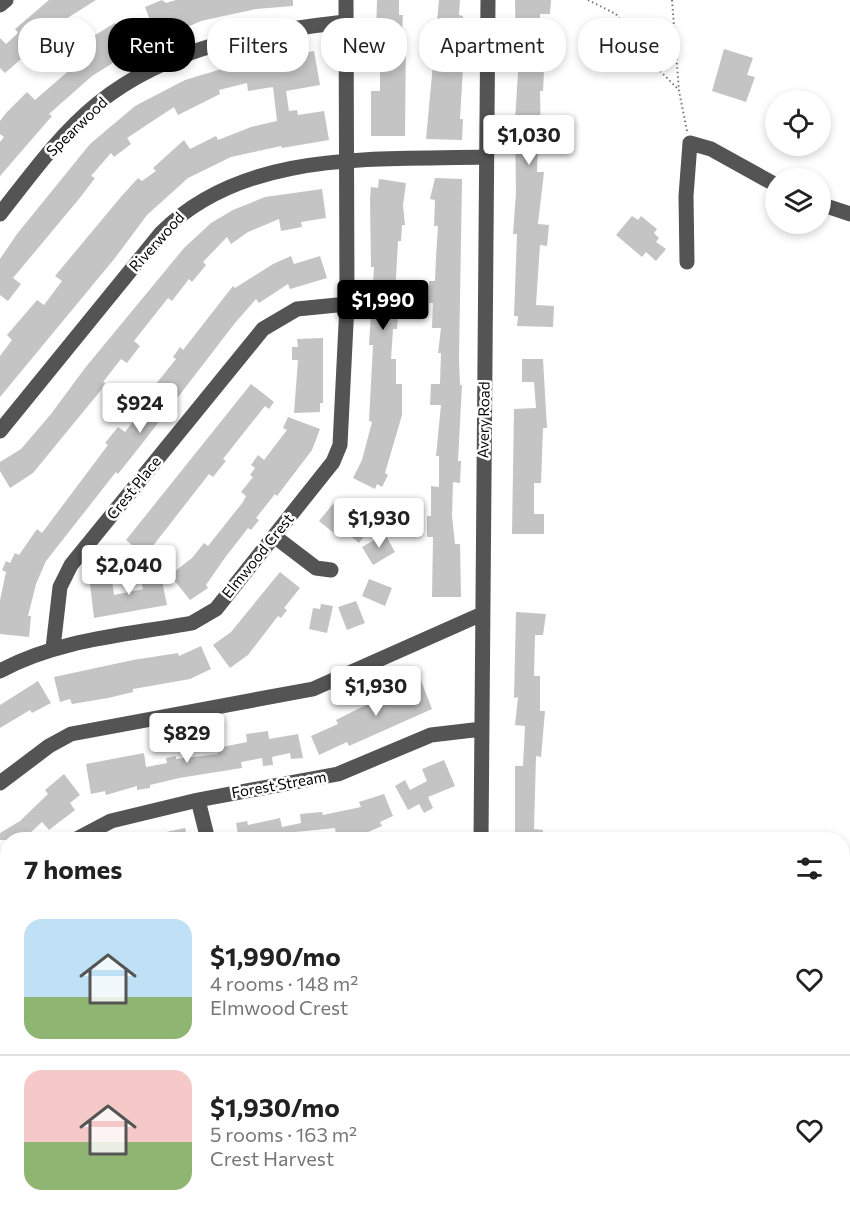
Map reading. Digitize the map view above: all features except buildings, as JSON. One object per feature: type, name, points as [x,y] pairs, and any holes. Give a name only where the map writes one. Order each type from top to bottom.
[{"type":"street","points":[[0,5],[6,0]]},
{"type":"street","name":"Elmwood Crest","points":[[345,18],[346,0]]},
{"type":"street","name":"Avery Road","points":[[481,832],[488,0]]},
{"type":"street","name":"Spearwood","points":[[0,214],[63,137],[97,104],[143,72],[214,43],[290,28],[321,25]]},
{"type":"street","name":"Elmwood Crest","points":[[0,671],[53,648],[192,623],[205,617],[216,609],[333,462],[340,445],[347,304],[346,72]]},
{"type":"street","points":[[687,262],[686,196],[690,143],[711,149],[765,179]]},
{"type":"street","name":"Riverwood","points":[[0,430],[161,233],[178,215],[201,199],[250,177],[347,160],[486,158]]},
{"type":"street","points":[[831,208],[850,214]]},
{"type":"street","name":"Crest Place","points":[[53,648],[60,587],[71,565],[263,329],[297,309],[347,304]]},
{"type":"street","points":[[274,536],[316,568],[331,570]]},
{"type":"street","points":[[0,783],[49,746],[72,734],[313,689],[483,614]]},
{"type":"street","name":"Forest Stream","points":[[90,832],[111,821],[198,800],[338,774],[431,735],[482,729]]},
{"type":"street","points":[[198,800],[206,832]]},
{"type":"path","points":[[588,0],[616,14],[643,54],[680,91]]},
{"type":"path","points":[[672,0],[680,91],[690,143]]}]
